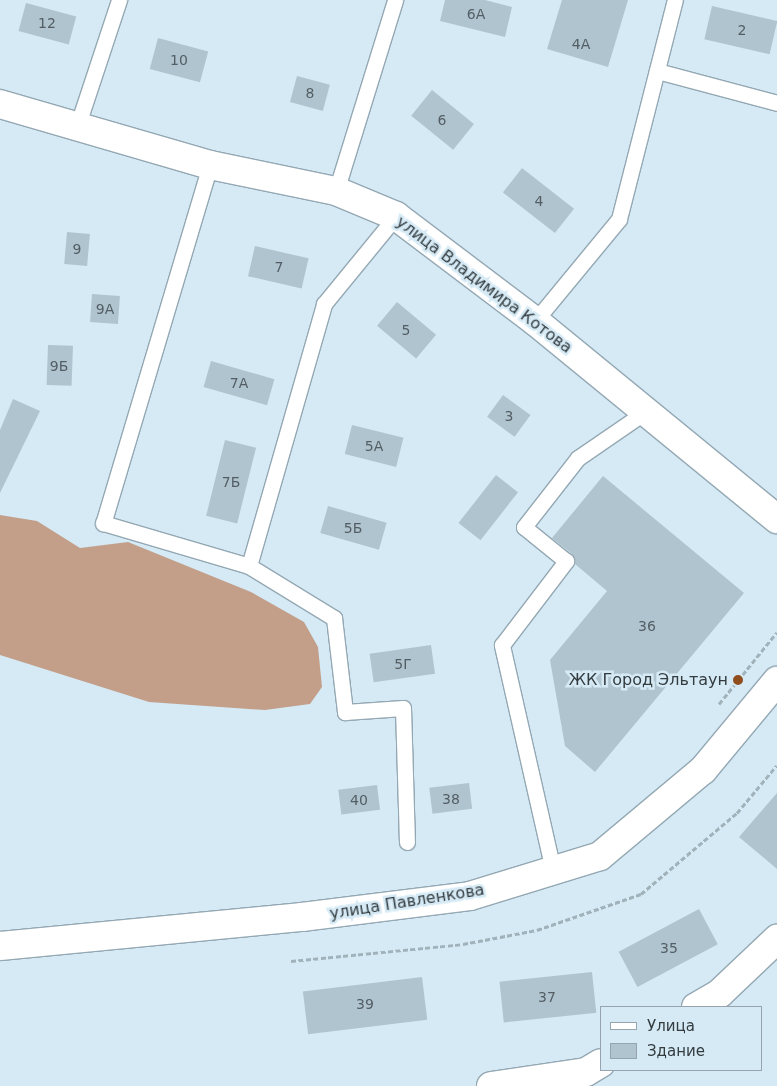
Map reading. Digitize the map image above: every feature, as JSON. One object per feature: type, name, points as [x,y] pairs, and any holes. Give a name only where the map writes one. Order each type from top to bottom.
[{"type":"street","name":"улица Владимира Котова","points":[[0,104],[78,124],[210,165],[336,191],[396,216],[535,322],[777,519]]},
{"type":"street","name":"улица Павленкова","points":[[0,946],[200,925],[302,918],[470,896],[600,856],[703,770],[777,681]]},
{"type":"street","points":[[698,1006],[720,993],[777,938]]},
{"type":"street","points":[[491,1086],[586,1072],[600,1064]]},
{"type":"lane","points":[[78,124],[118,0]]},
{"type":"lane","points":[[336,191],[395,0]]},
{"type":"lane","points":[[535,322],[619,219],[674,0]]},
{"type":"lane","points":[[657,71],[777,103]]},
{"type":"lane","points":[[210,165],[103,523],[249,566],[334,618],[345,712],[403,708],[407,842]]},
{"type":"lane","points":[[249,566],[324,304],[396,216]]},
{"type":"lane","points":[[553,870],[502,645],[566,561],[524,527],[578,458],[645,412]]},
{"type":"path","points":[[714,710],[777,632]]},
{"type":"shaded area","points":[[0,515],[37,521],[80,548],[128,542],[251,592],[304,622],[318,647],[322,687],[310,704],[265,710],[149,702],[0,655]]},
{"type":"building","points":[[445,0],[485,0],[512,7],[505,37],[440,21]]},
{"type":"building","points":[[562,0],[628,0],[608,67],[547,49]]},
{"type":"building","points":[[26,3],[76,16],[69,44],[18,31]]},
{"type":"building","points":[[712,6],[777,21],[770,54],[704,39]]},
{"type":"building","points":[[158,38],[208,51],[200,82],[150,69]]},
{"type":"building","points":[[297,76],[330,85],[323,111],[290,102]]},
{"type":"building","points":[[432,90],[474,124],[453,150],[411,116]]},
{"type":"building","points":[[522,168],[574,209],[555,233],[503,192]]},
{"type":"building","points":[[67,232],[90,234],[87,266],[64,264]]},
{"type":"building","points":[[255,246],[309,258],[302,289],[248,276]]},
{"type":"building","points":[[92,294],[120,296],[118,324],[90,322]]},
{"type":"building","points":[[397,302],[436,335],[416,359],[377,326]]},
{"type":"building","points":[[48,345],[73,346],[72,386],[47,385]]},
{"type":"building","points":[[211,361],[274,379],[267,405],[204,387]]},
{"type":"building","points":[[503,395],[531,415],[515,437],[487,417]]},
{"type":"building","points":[[13,399],[40,411],[0,493],[0,430]]},
{"type":"building","points":[[352,425],[403,438],[396,467],[345,454]]},
{"type":"building","points":[[225,440],[256,448],[237,523],[206,516]]},
{"type":"building","points":[[496,475],[518,492],[481,540],[458,523]]},
{"type":"building","points":[[603,476],[744,593],[595,772],[565,746],[550,660],[607,591],[575,564],[572,554],[552,538]]},
{"type":"building","points":[[328,506],[387,523],[379,550],[320,533]]},
{"type":"building","points":[[431,645],[435,674],[374,682],[370,654]]},
{"type":"building","points":[[469,783],[472,809],[432,814],[429,788]]},
{"type":"building","points":[[377,785],[380,810],[341,815],[338,790]]},
{"type":"building","points":[[777,793],[777,869],[739,837]]},
{"type":"building","points":[[699,909],[718,944],[637,987],[619,952]]},
{"type":"building","points":[[592,972],[596,1013],[504,1022],[500,982]]},
{"type":"building","points":[[422,977],[427,1020],[308,1034],[303,992]]},
{"type":"place","name":"ЖК Город Эльтаун","points":[[738,680]]}]
